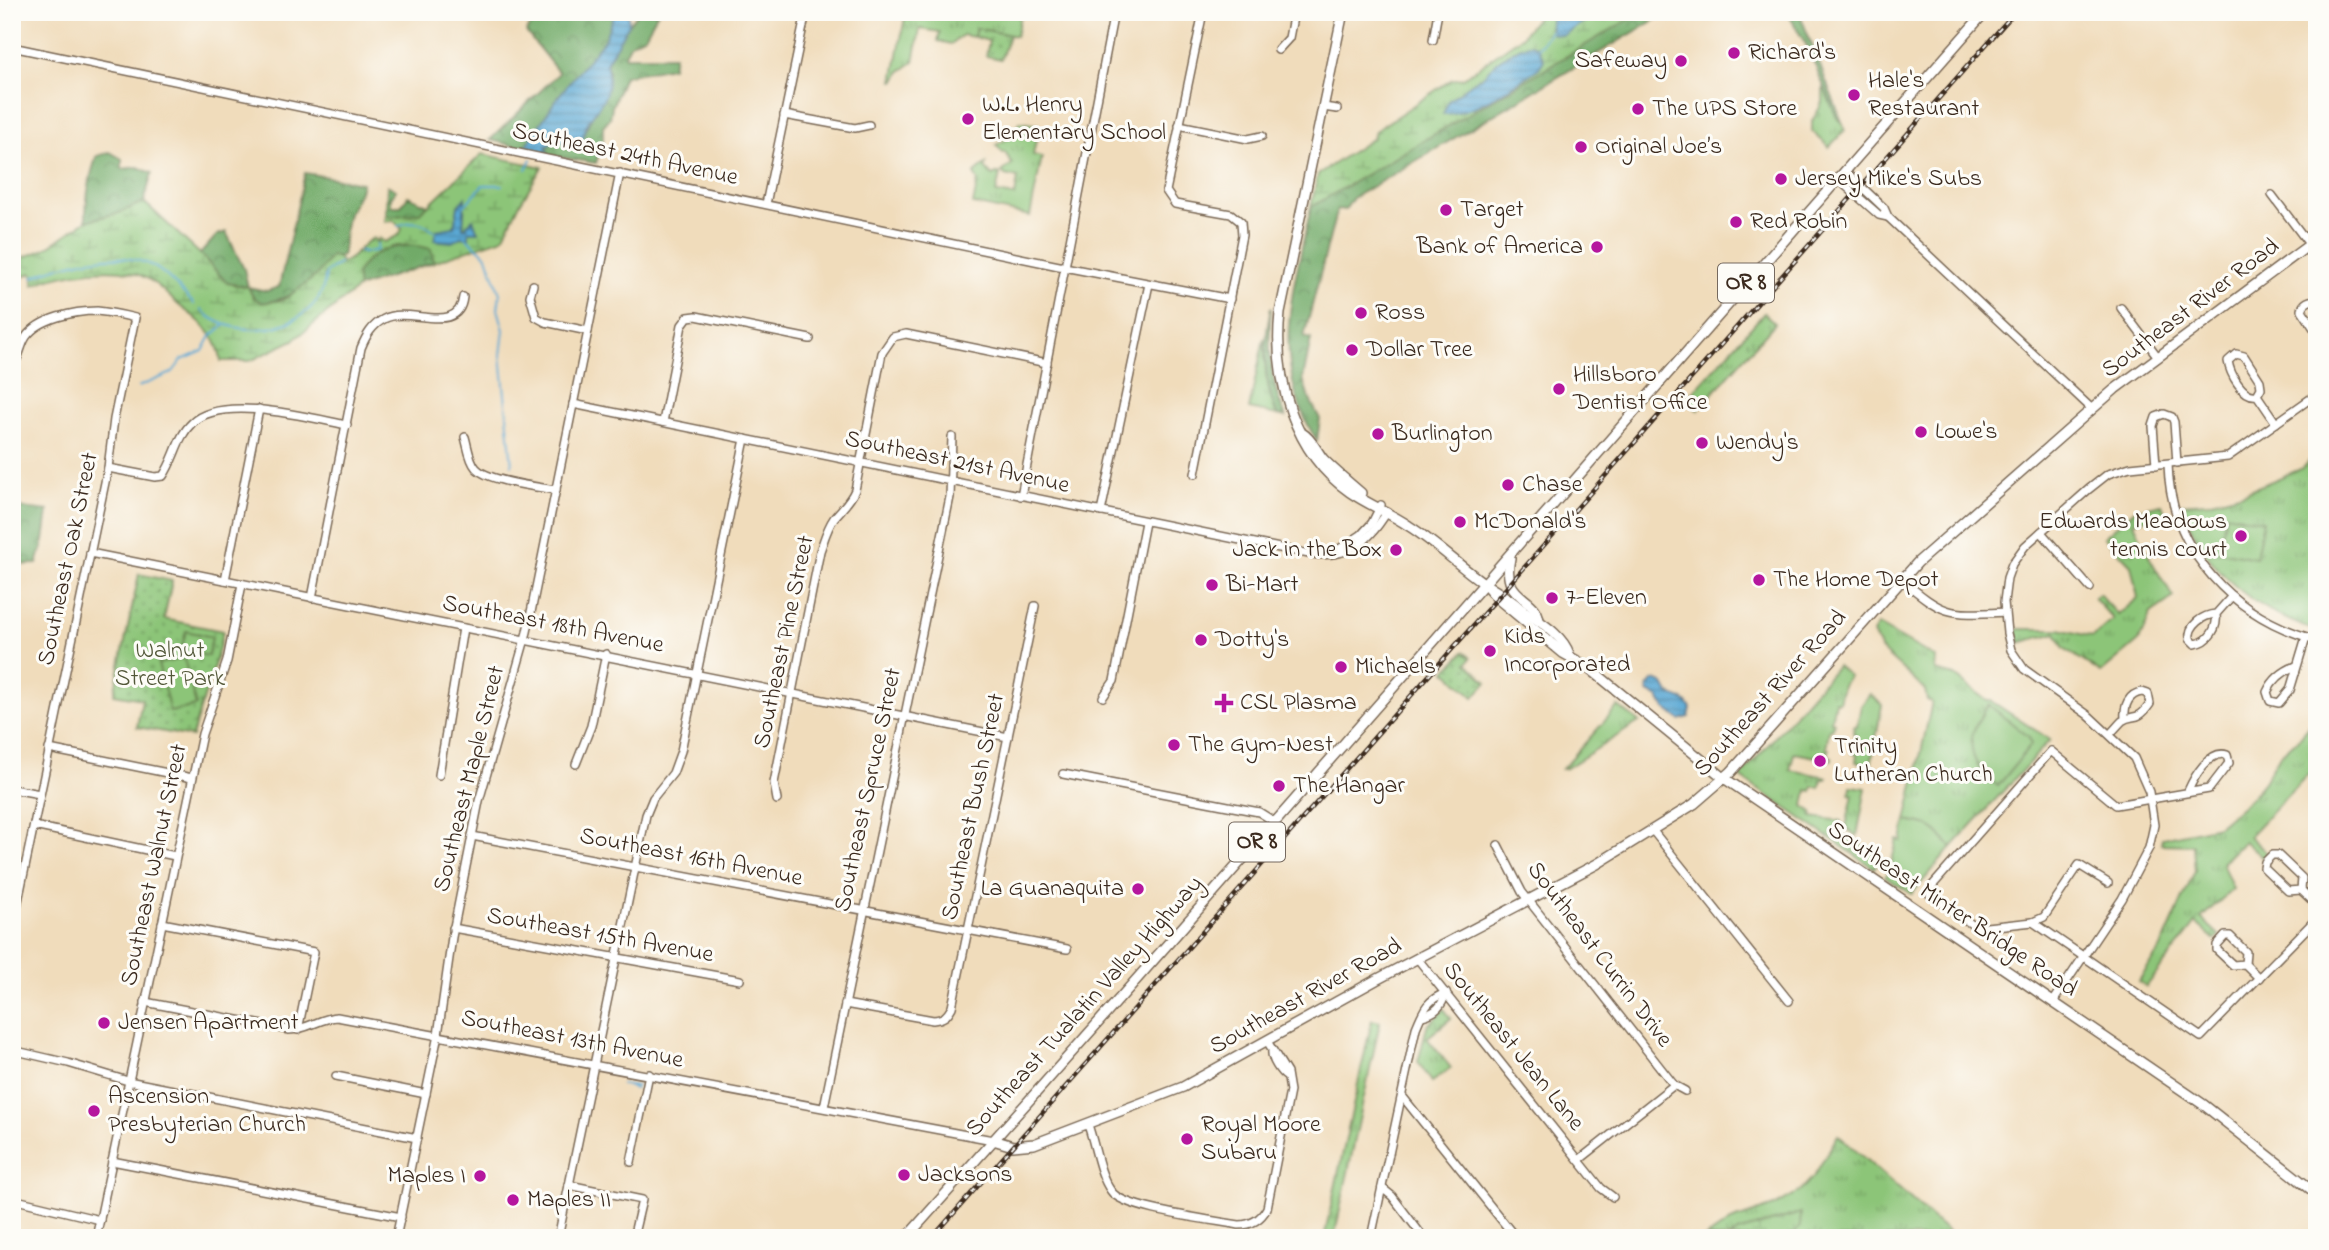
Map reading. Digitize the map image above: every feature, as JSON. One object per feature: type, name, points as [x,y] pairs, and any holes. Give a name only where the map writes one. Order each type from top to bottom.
[{"type":"main road","points":[[1342,12],[1279,327],[1281,376],[1302,433],[1302,440],[1321,466],[1347,490],[1411,527],[1485,584]]},
{"type":"main road","name":"Southeast Tualatin Valley Highway","points":[[906,1238],[1510,556],[1985,12]]},
{"type":"main road","name":"Southeast River Road","points":[[993,1139],[1010,1146],[1027,1145],[1088,1125],[1183,1087],[1418,958],[1597,864],[1694,804],[1724,778],[1901,579],[2092,409],[2313,242]]},
{"type":"main road","points":[[1510,556],[1507,571],[1510,585],[1538,614],[1539,620]]},
{"type":"main road","name":"Southeast Minter Bridge Road","points":[[1485,584],[1539,620],[1567,647],[1569,654]]},
{"type":"main road","name":"Southeast Minter Bridge Road","points":[[1485,584],[1498,599],[1563,653],[1569,654],[1724,778],[2204,1105],[2317,1194]]},
{"type":"street","points":[[766,204],[806,12]]},
{"type":"street","points":[[1021,496],[1114,12]]},
{"type":"street","points":[[1195,474],[1242,234],[1241,222],[1231,214],[1175,204],[1166,191],[1203,12]]},
{"type":"street","points":[[1278,51],[1289,38],[1294,12]]},
{"type":"street","points":[[1433,40],[1438,12]]},
{"type":"street","name":"Southeast 24th Avenue","points":[[12,47],[1230,299]]},
{"type":"street","points":[[1323,107],[1337,109]]},
{"type":"street","points":[[784,116],[855,128],[869,125]]},
{"type":"street","points":[[1179,125],[1248,139],[1262,136]]},
{"type":"street","points":[[1845,171],[1884,208],[1888,217],[2092,409]]},
{"type":"street","name":"Southeast Maple Street","points":[[396,1238],[438,1035],[453,928],[472,836],[483,786],[525,641],[620,173]]},
{"type":"street","points":[[1838,179],[1879,215],[1888,217]]},
{"type":"street","points":[[2272,195],[2313,242]]},
{"type":"street","points":[[1101,512],[1149,284]]},
{"type":"street","points":[[533,285],[530,294],[536,317],[545,322],[588,331]]},
{"type":"street","points":[[312,598],[361,348],[373,326],[386,317],[398,314],[438,319],[452,316],[458,312],[463,297]]},
{"type":"street","points":[[2317,301],[2311,300],[2302,310],[2317,333]]},
{"type":"street","points":[[2121,308],[2158,357]]},
{"type":"street","name":"Southeast Oak Street","points":[[12,367],[27,336],[36,326],[47,321],[100,311],[135,318],[114,419],[108,468],[12,930]]},
{"type":"street","points":[[663,422],[682,325],[688,317],[696,316],[810,339]]},
{"type":"street","name":"Southeast Pine Street","points":[[778,800],[774,783],[820,551],[834,519],[851,500],[861,463],[882,353],[893,337],[906,334],[1047,363]]},
{"type":"street","points":[[2236,354],[2244,356],[2260,381],[2261,388],[2257,395],[2245,393],[2229,367],[2229,358],[2236,354]]},
{"type":"street","points":[[2053,1002],[2122,899],[2149,848],[2154,825],[2151,800],[2134,758],[2088,715],[2024,669],[2011,650],[2005,612],[2007,578],[2012,564],[2025,546],[2108,474],[2130,467],[2228,457],[2317,394]]},
{"type":"street","points":[[2257,395],[2276,423]]},
{"type":"street","name":"Southeast 21st Avenue","points":[[573,404],[1310,554],[1338,555],[1349,551],[1374,532],[1382,509]]},
{"type":"street","points":[[108,468],[155,477],[163,476],[183,434],[192,422],[204,414],[259,409],[347,425]]},
{"type":"street","points":[[225,580],[259,409]]},
{"type":"street","points":[[2156,465],[2153,426],[2156,417],[2164,414],[2172,417],[2174,422],[2177,463]]},
{"type":"street","points":[[465,437],[472,462],[478,471],[556,491]]},
{"type":"street","name":"Southeast Spruce Street","points":[[824,1107],[950,497],[952,437]]},
{"type":"street","points":[[558,1238],[646,815],[653,798],[673,773],[681,751],[745,439]]},
{"type":"street","points":[[2168,464],[2174,508],[2186,539],[2203,566],[2232,596],[2267,621],[2317,640]]},
{"type":"street","points":[[1103,697],[1114,681],[1145,522]]},
{"type":"street","points":[[2041,532],[2090,588]]},
{"type":"street","name":"Southeast 18th Avenue","points":[[90,553],[525,641],[697,672],[1009,737]]},
{"type":"street","points":[[1901,579],[1939,608],[1955,613],[2005,612]]},
{"type":"street","name":"Southeast Walnut Street","points":[[96,1238],[192,778],[206,720],[226,661],[242,584]]},
{"type":"street","points":[[2216,614],[2203,616],[2190,630],[2190,639],[2195,643],[2203,642],[2215,628],[2216,614],[2232,596]]},
{"type":"street","name":"Southeast Bush Street","points":[[845,1004],[933,1020],[942,1020],[952,1007],[1035,606]]},
{"type":"street","points":[[439,775],[463,628]]},
{"type":"street","points":[[2296,666],[2280,674],[2269,686],[2267,692],[2270,701],[2279,703],[2290,690],[2306,637]]},
{"type":"street","points":[[576,764],[591,726],[606,654]]},
{"type":"street","points":[[2110,734],[2124,719]]},
{"type":"street","points":[[49,749],[192,778]]},
{"type":"street","points":[[2108,883],[2079,865],[2044,917],[2033,922],[1977,928],[1933,898],[1930,889],[2051,751],[2116,805],[2212,787],[2229,763],[2227,755],[2214,755],[2188,791]]},
{"type":"street","points":[[1063,774],[1259,811],[1275,822]]},
{"type":"street","points":[[12,789],[40,794]]},
{"type":"street","points":[[34,826],[175,856]]},
{"type":"street","points":[[1653,831],[1789,1001]]},
{"type":"street","name":"Southeast 16th Avenue","points":[[472,836],[1067,948]]},
{"type":"street","name":"Southeast Currin Drive","points":[[1498,845],[1522,892],[1674,1086]]},
{"type":"street","points":[[2301,890],[2302,878],[2278,855],[2272,855],[2265,862],[2264,868],[2288,891],[2301,890],[2317,905]]},
{"type":"street","points":[[2033,922],[2202,1037],[2317,918]]},
{"type":"street","points":[[162,923],[314,952],[298,1030]]},
{"type":"street","name":"Southeast 15th Avenue","points":[[453,928],[740,980]]},
{"type":"street","points":[[2245,964],[2233,965],[2217,950],[2217,945],[2225,936],[2230,936],[2246,952],[2245,964],[2259,978]]},
{"type":"street","name":"Southeast Jean Lane","points":[[1418,958],[1601,1188],[1613,1197]]},
{"type":"street","points":[[1371,1238],[1416,1028],[1422,1016],[1430,1014],[1442,1005],[1446,993]]},
{"type":"street","name":"Southeast 13th Avenue","points":[[145,1002],[283,1030],[298,1030],[324,1019],[337,1017],[993,1139]]},
{"type":"street","points":[[1088,1125],[1107,1185],[1118,1199],[1138,1206],[1245,1225],[1262,1216],[1266,1208],[1289,1104],[1287,1073],[1267,1041]]},
{"type":"street","points":[[12,1050],[128,1081],[417,1138]]},
{"type":"street","points":[[631,1162],[649,1074]]},
{"type":"street","points":[[336,1076],[426,1094]]},
{"type":"street","points":[[1579,1160],[1674,1086],[1685,1091]]},
{"type":"street","points":[[1402,1096],[1517,1238]]},
{"type":"street","points":[[111,1161],[401,1217]]},
{"type":"street","points":[[569,1185],[642,1200],[633,1238]]},
{"type":"street","points":[[1382,1188],[1392,1196],[1424,1238]]},
{"type":"street","points":[[12,1199],[100,1220]]},
{"type":"green space","points":[[540,12],[615,12],[605,40],[557,98],[525,148],[490,140],[559,73],[526,32]]},
{"type":"green space","points":[[638,12],[658,12],[645,36],[631,43],[624,56],[674,56],[672,67],[624,76],[610,118],[603,126],[603,141],[596,163],[548,155],[546,147],[554,141],[575,143],[587,127],[609,72],[606,64],[622,33]]},
{"type":"green space","points":[[906,12],[1021,12],[1016,36],[976,28],[974,37],[963,35],[951,44],[938,41],[940,32],[920,29],[914,62],[893,81]]},
{"type":"green space","points":[[1541,12],[1555,12],[1550,19],[1563,35],[1600,12],[1641,12],[1311,207],[1318,174],[1373,138],[1375,131],[1451,80],[1463,78],[1521,37]]},
{"type":"green space","points":[[1641,12],[1668,12],[1353,198],[1345,210],[1337,209],[1304,337],[1311,339],[1303,379],[1320,419],[1317,441],[1302,412],[1293,383],[1289,354],[1292,297],[1311,207]]},
{"type":"green space","points":[[1787,12],[1799,12],[1842,122],[1837,118],[1808,48]]},
{"type":"green space","points":[[976,28],[1009,35],[1001,59],[986,56],[989,41],[974,37]]},
{"type":"green space","points":[[1823,85],[1845,130],[1829,147],[1812,131],[1812,121],[1823,102]]},
{"type":"green space","points":[[1019,122],[1039,125],[1033,155],[1042,157],[1030,216],[973,204],[978,180],[974,174],[986,164],[985,168],[992,176],[1000,174],[996,193],[1015,196],[1018,178],[1002,172],[1012,164],[1005,152],[996,145],[1010,137]]},
{"type":"green space","points":[[110,152],[122,159],[122,169],[138,167],[152,173],[144,202],[119,213],[86,221],[88,188],[94,164],[97,156]]},
{"type":"green space","points":[[482,154],[542,167],[503,238],[434,262],[431,249],[420,246],[398,246],[379,252],[356,274],[358,288],[294,340],[250,361],[221,361],[217,345],[203,326],[153,282],[136,274],[107,270],[90,271],[33,285],[34,276],[31,273],[12,282],[12,262],[45,249],[86,221],[119,213],[144,202],[227,283],[248,287],[253,297],[262,303],[283,300],[317,275],[331,256],[339,258],[341,263],[351,258],[369,240],[374,238],[377,243],[379,238],[385,242],[399,235],[402,229],[393,220],[385,222],[386,214],[390,217],[420,213]]},
{"type":"green space","points":[[305,173],[362,183],[346,220],[342,256],[330,261],[305,287],[277,300],[262,303],[253,297],[248,287],[267,291],[279,287]]},
{"type":"green space","points":[[387,185],[396,190],[391,198],[391,206],[401,206],[408,196],[428,205],[420,213],[390,217],[386,214]]},
{"type":"green space","points":[[226,232],[244,269],[248,287],[227,283],[200,254],[217,235]]},
{"type":"green space","points":[[417,245],[432,249],[434,262],[358,288],[356,274],[375,254],[389,248]]},
{"type":"green space","points":[[1271,307],[1271,363],[1276,390],[1286,417],[1277,415],[1266,375],[1265,348]]},
{"type":"green space","points":[[1764,313],[1775,323],[1698,410],[1686,400]]},
{"type":"green space","points":[[1264,338],[1266,375],[1277,415],[1249,409]]},
{"type":"green space","points":[[2317,453],[2317,631],[2272,612],[2233,584],[2202,548],[2182,504],[2208,502],[2243,493],[2303,468]]},
{"type":"green space","points":[[2162,504],[2165,513],[2134,522],[2151,561],[2174,597],[2151,613],[2139,641],[2101,673],[2064,648],[2056,633],[2019,643],[2016,629],[2060,629],[2093,637],[2113,619],[2094,598],[2099,594],[2118,615],[2138,598],[2131,565],[2104,537],[2135,510]]},
{"type":"green space","points":[[12,507],[48,511],[44,541],[37,564],[12,565]]},
{"type":"green space","name":"Edwards Meadows tennis court","points":[[2226,514],[2263,521],[2256,558],[2219,551]]},
{"type":"green space","name":"Walnut Street Park","points":[[139,574],[172,581],[164,619],[223,631],[192,737],[137,727],[142,699],[114,694]]},
{"type":"green space","points":[[1878,625],[1936,658],[1935,671],[1955,676],[1987,701],[1991,701],[2050,740],[1952,847],[1930,826],[1906,821],[1932,702],[1927,700],[1925,690],[1880,649],[1873,633]]},
{"type":"green space","points":[[186,631],[212,637],[208,656],[181,650]]},
{"type":"green space","points":[[1464,652],[1471,658],[1467,663],[1487,682],[1474,697],[1446,671]]},
{"type":"green space","points":[[184,658],[196,706],[170,712],[158,664]]},
{"type":"green space","points":[[1837,666],[1849,676],[1843,685],[1839,702],[1835,701],[1831,721],[1834,722],[1832,729],[1829,729],[1826,749],[1829,749],[1828,756],[1832,757],[1832,760],[1794,753],[1790,770],[1827,777],[1822,779],[1820,788],[1813,786],[1812,791],[1807,790],[1804,806],[1813,812],[1812,817],[1841,821],[1842,833],[1855,844],[1878,850],[1879,861],[1874,868],[1740,777]]},
{"type":"green space","points":[[1870,694],[1882,705],[1871,765],[1856,762],[1857,754],[1852,753],[1854,726],[1857,726],[1861,706]]},
{"type":"green space","points":[[1989,705],[2029,737],[2031,745],[1998,786],[1979,768],[1972,748],[1975,727]]},
{"type":"green space","points":[[1618,706],[1639,722],[1562,769]]},
{"type":"green space","points":[[2317,717],[2317,765],[2313,769],[2317,774],[2317,782],[2308,774],[2249,836],[2267,853],[2263,858],[2244,841],[2222,863],[2233,889],[2201,918],[2219,935],[2215,940],[2196,923],[2146,987],[2138,982],[2161,948],[2195,871],[2193,845],[2161,844],[2162,838],[2218,826],[2250,799],[2280,755]]},
{"type":"green space","points":[[1851,786],[1866,788],[1857,836],[1846,826],[1853,795],[1850,794]]},
{"type":"green space","points":[[1906,821],[1930,826],[1952,847],[1912,894],[1885,877],[1897,840],[1902,841]]},
{"type":"green space","points":[[1444,1009],[1451,1018],[1427,1038],[1451,1068],[1432,1082],[1418,1062],[1427,1026]]},
{"type":"green space","points":[[1372,1020],[1380,1022],[1334,1238],[1324,1238]]},
{"type":"green space","points":[[1838,1135],[1955,1238],[1705,1238],[1731,1221],[1774,1206],[1800,1191],[1814,1176]]},
{"type":"green space","points":[[1801,1213],[1800,1226],[1792,1238],[1729,1238],[1738,1232]]},
{"type":"water","points":[[615,12],[628,12],[629,24],[606,63],[607,89],[585,130],[583,141],[554,141],[546,147],[548,155],[525,148],[557,98],[604,40]]},
{"type":"water","points":[[1555,12],[1600,12],[1563,35],[1553,34],[1551,31],[1550,23]]},
{"type":"water","points":[[1532,44],[1538,48],[1544,60],[1539,68],[1480,104],[1455,113],[1443,114],[1449,100],[1484,75],[1501,58]]},
{"type":"water","points":[[465,198],[463,228],[467,228],[473,219],[478,232],[469,232],[469,238],[461,237],[452,242],[434,240],[437,230],[454,227],[458,206]]},
{"type":"water","points":[[1654,680],[1663,683],[1669,694],[1686,702],[1691,708],[1689,717],[1680,720],[1665,708],[1659,698],[1648,692],[1648,687]]},
{"type":"waterway","points":[[1538,48],[1551,30]]},
{"type":"waterway","points":[[526,169],[531,159]]},
{"type":"waterway","points":[[464,206],[483,185],[502,185]]},
{"type":"waterway","points":[[398,226],[419,223],[437,233]]},
{"type":"waterway","points":[[467,238],[487,256],[500,294],[498,309],[504,330],[501,355],[512,465]]},
{"type":"waterway","points":[[359,251],[363,253],[377,250],[377,244]]},
{"type":"waterway","points":[[33,277],[79,262],[130,259],[159,270],[194,304]]},
{"type":"waterway","points":[[201,310],[228,326],[245,329],[278,326],[307,311],[320,296],[326,273],[340,263]]},
{"type":"waterway","points":[[138,387],[172,373],[182,360],[203,351],[211,336],[224,325]]},
{"type":"waterway","points":[[636,1089],[621,1084],[637,1086]]},
{"type":"railway","points":[[932,1238],[2015,12]]},
{"type":"place","name":"Richard's","points":[[1734,53]]},
{"type":"place","name":"Safeway","points":[[1681,61]]},
{"type":"place","name":"Hale's Restaurant","points":[[1854,95]]},
{"type":"place","name":"The UPS Store","points":[[1638,109]]},
{"type":"place","name":"W.L. Henry Elementary School","points":[[968,119]]},
{"type":"place","name":"Original Joe’s","points":[[1581,147]]},
{"type":"place","name":"Jersey Mike's Subs","points":[[1781,179]]},
{"type":"place","name":"Target","points":[[1446,210]]},
{"type":"place","name":"Red Robin","points":[[1736,222]]},
{"type":"place","name":"Bank of America","points":[[1597,247]]},
{"type":"place","name":"Ross","points":[[1361,313]]},
{"type":"place","name":"Dollar Tree","points":[[1352,350]]},
{"type":"place","name":"Hillsboro Dentist Office","points":[[1559,389]]},
{"type":"place","name":"Lowe's","points":[[1921,432]]},
{"type":"place","name":"Burlington","points":[[1378,434]]},
{"type":"place","name":"Wendy's","points":[[1702,443]]},
{"type":"place","name":"Chase","points":[[1508,485]]},
{"type":"place","name":"McDonald's","points":[[1460,522]]},
{"type":"place","name":"Edwards Meadows tennis court","points":[[2241,536]]},
{"type":"place","name":"Jack in the Box","points":[[1396,550]]},
{"type":"place","name":"The Home Depot","points":[[1759,580]]},
{"type":"place","name":"Bi-Mart","points":[[1212,585]]},
{"type":"place","name":"7-Eleven","points":[[1552,598]]},
{"type":"place","name":"Dotty's","points":[[1201,640]]},
{"type":"place","name":"Kids Incorporated","points":[[1490,651]]},
{"type":"place","name":"Michaels","points":[[1341,667]]},
{"type":"place","name":"CSL Plasma","points":[[1224,703]]},
{"type":"place","name":"The Gym-Nest","points":[[1174,745]]},
{"type":"place","name":"Trinity Lutheran Church","points":[[1820,761]]},
{"type":"place","name":"The Hangar","points":[[1279,786]]},
{"type":"place","name":"La Guanaquita","points":[[1138,889]]},
{"type":"place","name":"Jensen Apartment","points":[[104,1023]]},
{"type":"place","name":"Ascension Presbyterian Church","points":[[94,1111]]},
{"type":"place","name":"Royal Moore Subaru","points":[[1187,1139]]},
{"type":"place","name":"Jacksons","points":[[904,1175]]},
{"type":"place","name":"Maples I","points":[[480,1176]]},
{"type":"place","name":"Maples II","points":[[513,1200]]}]
